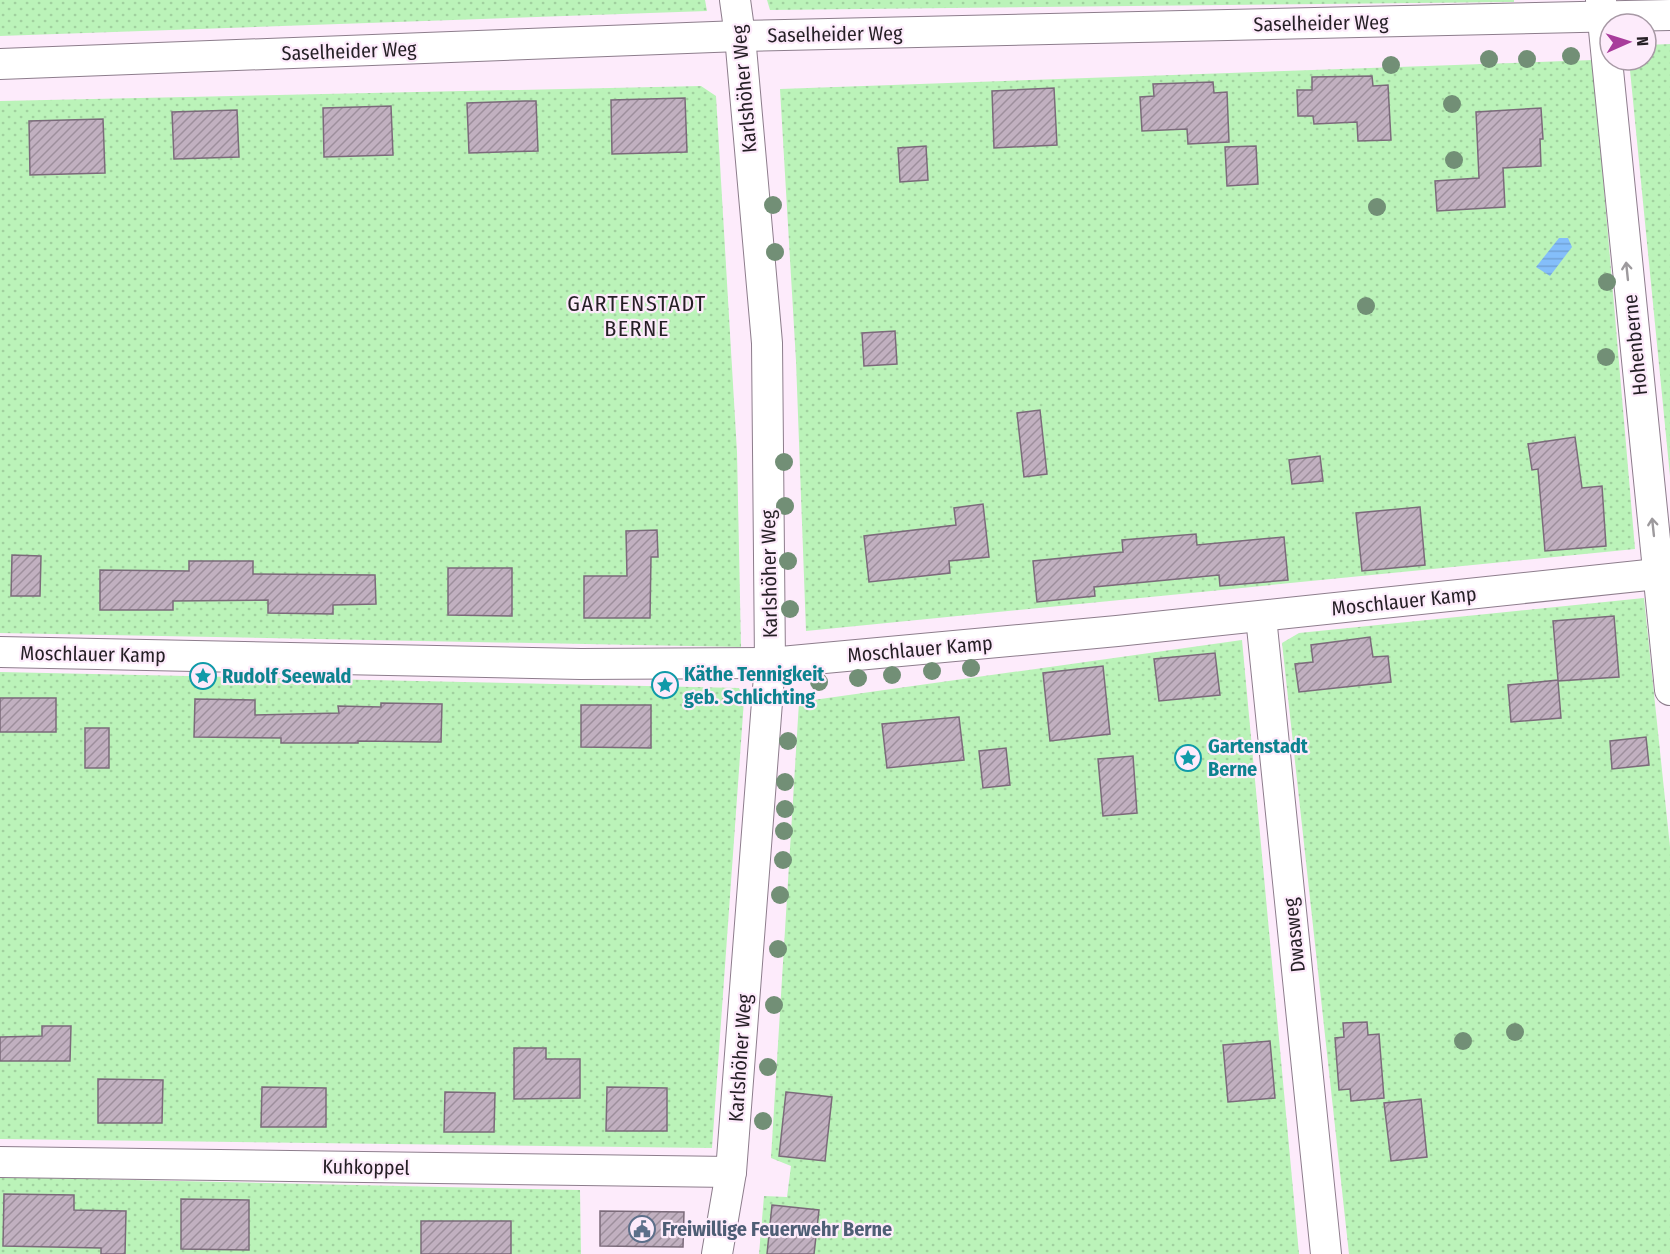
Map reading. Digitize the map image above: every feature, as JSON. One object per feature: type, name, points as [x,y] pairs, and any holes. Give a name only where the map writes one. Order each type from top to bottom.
[{"type":"street","name":"Karlshöher Weg","points":[[717,1254],[731,1172],[770,663],[766,343],[735,0]]},
{"type":"street","name":"Saselheider Weg","points":[[0,64],[740,36],[1601,9],[1670,15]]},
{"type":"street","name":"Hohenberne","points":[[1601,9],[1670,690]]},
{"type":"street","name":"Moschlauer Kamp","points":[[0,652],[581,664],[770,663],[1261,616],[1657,574]]},
{"type":"street","name":"Dwasweg","points":[[1261,616],[1326,1254]]},
{"type":"street","name":"Kuhkoppel","points":[[0,1162],[731,1172]]},
{"type":"green space","points":[[0,0],[705,0],[707,11],[0,36]]},
{"type":"green space","points":[[767,0],[1514,0],[1514,2],[770,10]]},
{"type":"green space","points":[[1658,44],[1670,44],[1670,476],[1630,72],[1658,72]]},
{"type":"green space","points":[[1593,60],[1635,549],[806,631],[796,361],[780,89]]},
{"type":"green space","points":[[701,86],[716,96],[737,452],[741,647],[0,633],[0,101]]},
{"type":"green space","points":[[1644,598],[1670,847],[1670,1254],[1349,1254],[1282,643],[1299,633]]},
{"type":"green space","points":[[1242,640],[1299,1254],[759,1254],[764,1196],[787,1197],[791,1166],[771,1158],[799,702]]},
{"type":"green space","points":[[0,672],[739,688],[744,700],[712,1148],[0,1139]]},
{"type":"green space","points":[[0,1177],[580,1190],[581,1254],[0,1254]]},
{"type":"water","points":[[1559,238],[1568,238],[1572,247],[1550,276],[1536,267]]},
{"type":"building","points":[[1372,76],[1373,86],[1388,85],[1391,140],[1358,141],[1357,122],[1314,124],[1313,116],[1298,116],[1297,90],[1312,90],[1312,77]]},
{"type":"building","points":[[1213,82],[1214,93],[1227,92],[1229,142],[1188,144],[1187,129],[1142,131],[1140,97],[1154,96],[1153,84]]},
{"type":"building","points":[[1054,88],[1057,145],[994,148],[992,91]]},
{"type":"building","points":[[685,98],[687,152],[612,154],[611,100]]},
{"type":"building","points":[[536,101],[538,151],[469,153],[467,103]]},
{"type":"building","points":[[391,106],[393,155],[324,157],[323,108]]},
{"type":"building","points":[[1541,108],[1543,139],[1540,139],[1541,166],[1503,168],[1505,207],[1437,211],[1435,181],[1479,178],[1476,112]]},
{"type":"building","points":[[237,110],[239,157],[174,159],[172,112]]},
{"type":"building","points":[[103,119],[105,173],[30,175],[29,121]]},
{"type":"building","points":[[926,146],[928,180],[900,182],[898,148]]},
{"type":"building","points":[[1256,146],[1258,184],[1227,186],[1225,147]]},
{"type":"building","points":[[895,331],[897,364],[864,366],[862,333]]},
{"type":"building","points":[[1040,410],[1047,474],[1024,477],[1017,413]]},
{"type":"building","points":[[1575,437],[1582,488],[1602,486],[1606,546],[1545,551],[1538,469],[1532,470],[1528,444]]},
{"type":"building","points":[[1320,456],[1323,481],[1292,484],[1289,460]]},
{"type":"building","points":[[983,504],[989,557],[949,561],[950,573],[869,582],[864,536],[956,525],[954,508]]},
{"type":"building","points":[[1420,507],[1425,565],[1362,571],[1356,513]]},
{"type":"building","points":[[657,530],[658,557],[651,557],[650,618],[584,618],[584,576],[627,576],[626,531]]},
{"type":"building","points":[[1196,534],[1197,545],[1284,537],[1288,580],[1220,586],[1219,575],[1094,587],[1095,596],[1037,602],[1033,561],[1123,552],[1122,540]]},
{"type":"building","points":[[12,555],[41,556],[40,596],[11,596]]},
{"type":"building","points":[[189,561],[253,561],[253,574],[375,575],[376,604],[333,605],[333,614],[268,613],[268,600],[173,601],[173,610],[100,610],[100,570],[189,571]]},
{"type":"building","points":[[448,568],[512,568],[512,616],[448,615]]},
{"type":"building","points":[[1614,616],[1619,677],[1558,681],[1561,718],[1511,722],[1508,685],[1558,680],[1553,621]]},
{"type":"building","points":[[1370,637],[1373,657],[1388,656],[1391,682],[1299,692],[1295,664],[1313,662],[1311,645]]},
{"type":"building","points":[[1215,653],[1220,695],[1159,701],[1154,659]]},
{"type":"building","points":[[1103,666],[1110,734],[1050,741],[1043,673]]},
{"type":"building","points":[[0,698],[56,698],[56,732],[0,732]]},
{"type":"building","points":[[195,699],[255,700],[255,715],[339,713],[338,706],[381,707],[381,703],[442,704],[441,742],[281,743],[281,738],[194,737]]},
{"type":"building","points":[[581,705],[651,705],[651,748],[581,747]]},
{"type":"building","points":[[959,717],[964,760],[887,768],[882,724]]},
{"type":"building","points":[[85,728],[109,728],[109,768],[85,768]]},
{"type":"building","points":[[1646,737],[1649,765],[1612,769],[1610,741]]},
{"type":"building","points":[[1006,748],[1010,785],[983,788],[979,751]]},
{"type":"building","points":[[1133,756],[1137,813],[1103,816],[1098,759]]},
{"type":"building","points":[[1367,1022],[1368,1035],[1379,1034],[1384,1098],[1351,1101],[1350,1089],[1339,1090],[1335,1038],[1344,1037],[1343,1023]]},
{"type":"building","points":[[42,1026],[71,1026],[70,1061],[0,1061],[0,1037],[42,1036]]},
{"type":"building","points":[[1270,1041],[1275,1098],[1228,1102],[1223,1045]]},
{"type":"building","points":[[514,1048],[546,1048],[546,1059],[580,1059],[580,1098],[514,1099]]},
{"type":"building","points":[[98,1079],[163,1080],[162,1123],[98,1123]]},
{"type":"building","points":[[262,1087],[326,1088],[326,1127],[261,1127]]},
{"type":"building","points":[[607,1087],[667,1088],[667,1131],[606,1131]]},
{"type":"building","points":[[445,1092],[495,1093],[494,1132],[444,1132]]},
{"type":"building","points":[[786,1092],[832,1097],[825,1161],[779,1156]]},
{"type":"building","points":[[1421,1099],[1427,1157],[1391,1161],[1384,1103]]},
{"type":"building","points":[[4,1194],[74,1195],[74,1210],[126,1211],[125,1254],[101,1254],[101,1248],[3,1246]]},
{"type":"building","points":[[181,1199],[249,1200],[249,1250],[181,1249]]},
{"type":"building","points":[[772,1205],[819,1210],[814,1254],[767,1254]]},
{"type":"building","name":"Freiwillige Feuerwehr Berne","points":[[600,1211],[684,1212],[683,1247],[600,1246]]},
{"type":"building","points":[[421,1221],[511,1221],[511,1254],[421,1254]]},
{"type":"place","name":"Rudolf Seewald","points":[[203,676]]},
{"type":"place","name":"Käthe Tennigkeit geb. Schlichting","points":[[665,685]]},
{"type":"place","name":"Gartenstadt Berne","points":[[1188,758]]},
{"type":"place","name":"Freiwillige Feuerwehr Berne","points":[[642,1229]]},
{"type":"district","name":"GARTENSTADT BERNE","points":[[637,316]]}]
